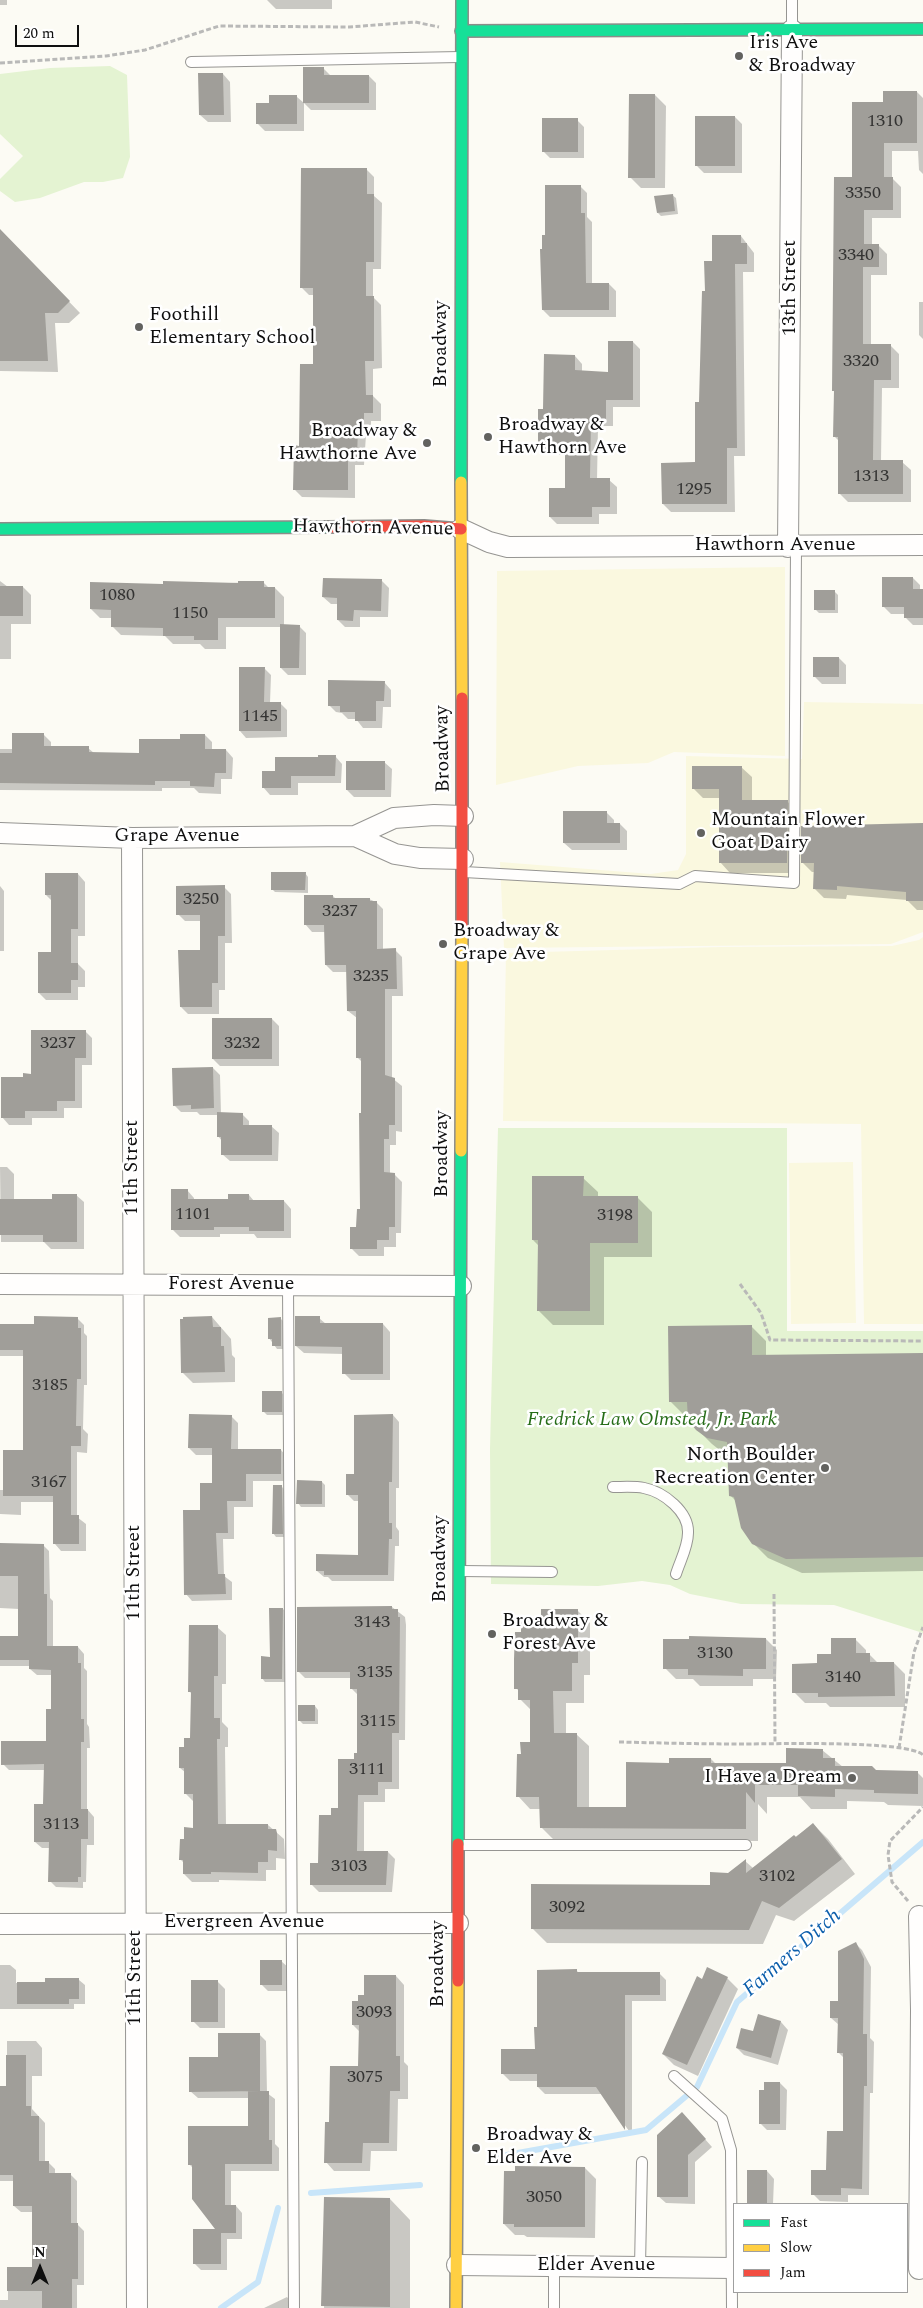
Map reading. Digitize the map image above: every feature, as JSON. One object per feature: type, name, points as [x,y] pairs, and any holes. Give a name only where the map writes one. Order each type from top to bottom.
[{"type":"main road","name":"Broadway","points":[[456,2308],[463,865],[461,529],[462,0]]},
{"type":"main road","points":[[461,31],[923,29]]},
{"type":"main road","name":"Hawthorn Avenue","points":[[0,529],[424,526],[461,529]]},
{"type":"street","name":"13th Street","points":[[792,30],[792,547]]},
{"type":"street","name":"Hawthorn Avenue","points":[[461,529],[508,547],[792,547],[923,544]]},
{"type":"street","name":"Grape Avenue","points":[[0,833],[132,838],[355,836],[394,818],[434,815],[463,816]]},
{"type":"street","name":"Grape Avenue","points":[[355,836],[395,854],[463,865]]},
{"type":"street","name":"11th Street","points":[[132,838],[137,2308]]},
{"type":"street","name":"Forest Avenue","points":[[0,1284],[461,1286]]},
{"type":"street","points":[[916,2269],[921,2010],[919,1916]]},
{"type":"street","name":"Evergreen Avenue","points":[[0,1924],[458,1923]]},
{"type":"street","name":"Elder Avenue","points":[[457,2265],[733,2268]]},
{"type":"lane","points":[[792,0],[792,30]]},
{"type":"lane","points":[[191,62],[461,57]]},
{"type":"lane","points":[[463,865],[679,884],[695,876],[794,883],[792,547]]},
{"type":"lane","points":[[288,1285],[294,2308]]},
{"type":"lane","points":[[613,1488],[644,1488],[663,1494],[686,1518],[688,1532],[686,1547],[676,1574]]},
{"type":"lane","points":[[460,1571],[552,1572]]},
{"type":"lane","points":[[459,1845],[746,1845]]},
{"type":"lane","points":[[674,2076],[722,2119],[731,2150],[732,2308]]},
{"type":"lane","points":[[640,2267],[642,2162]]},
{"type":"lane","points":[[554,2266],[554,2308]]},
{"type":"path","points":[[0,63],[106,56],[145,50],[219,26],[349,27],[415,22],[461,31]]},
{"type":"path","points":[[740,1284],[761,1313],[770,1340],[923,1341]]},
{"type":"path","points":[[774,1594],[775,1743]]},
{"type":"path","points":[[900,1748],[914,1652],[923,1627]]},
{"type":"path","points":[[619,1742],[813,1742],[900,1748],[919,1752],[923,1755]]},
{"type":"path","points":[[892,1882],[888,1855],[890,1841],[923,1807]]},
{"type":"shaded area","points":[[785,567],[785,756],[674,752],[648,763],[578,766],[496,785],[497,571]]},
{"type":"shaded area","points":[[804,702],[923,704],[923,932],[891,944],[504,948],[500,862],[651,874],[678,870],[686,854],[686,756],[802,759]]},
{"type":"shaded area","points":[[923,937],[923,1324],[864,1324],[861,1124],[503,1121],[506,953],[721,947],[892,946],[919,940]]},
{"type":"shaded area","points":[[853,1162],[856,1323],[791,1324],[789,1163]]},
{"type":"green space","points":[[110,66],[127,75],[130,157],[123,178],[103,182],[84,182],[40,198],[15,202],[0,191],[0,179],[23,156],[0,134],[0,74],[50,68]]},
{"type":"green space","name":"Fredrick Law Olmsted, Jr. Park","points":[[498,1128],[787,1128],[787,1331],[923,1331],[923,1633],[834,1605],[741,1604],[690,1594],[670,1585],[642,1581],[598,1586],[491,1584],[490,1449]]},
{"type":"building","points":[[303,67],[324,67],[324,75],[369,75],[369,103],[303,103]]},
{"type":"building","points":[[198,73],[223,73],[224,115],[199,115]]},
{"type":"building","points":[[883,91],[917,91],[917,143],[884,143],[884,177],[893,177],[893,210],[864,210],[864,244],[879,244],[879,267],[863,267],[863,344],[891,344],[891,380],[874,380],[873,460],[903,460],[903,494],[838,494],[838,437],[833,437],[834,391],[832,391],[834,177],[852,177],[852,102],[883,102]]},
{"type":"building","points":[[629,94],[655,94],[655,178],[628,178]]},
{"type":"building","points":[[269,95],[297,95],[297,124],[256,124],[256,103],[269,103]]},
{"type":"building","points":[[695,116],[735,116],[735,166],[695,166]]},
{"type":"building","points":[[542,118],[578,118],[578,152],[542,152]]},
{"type":"building","points":[[301,168],[367,168],[367,194],[374,194],[374,262],[366,262],[366,296],[374,296],[374,361],[365,361],[366,395],[373,395],[373,413],[364,413],[364,428],[358,428],[357,458],[348,458],[348,490],[293,490],[294,445],[299,446],[300,364],[313,364],[313,288],[300,288]]},
{"type":"building","points":[[545,185],[581,185],[581,213],[585,213],[586,283],[609,283],[609,310],[542,310],[540,249],[542,249],[542,235],[545,235]]},
{"type":"building","points":[[673,194],[675,211],[657,213],[654,196]]},
{"type":"building","points":[[0,229],[70,301],[58,313],[45,313],[48,361],[0,361]]},
{"type":"building","points":[[712,235],[741,235],[741,243],[747,243],[747,264],[735,264],[737,448],[727,448],[727,504],[662,504],[661,463],[695,462],[695,402],[699,402],[702,291],[705,291],[704,261],[712,261]]},
{"type":"building","points":[[608,341],[633,341],[633,400],[606,400],[606,420],[591,419],[590,478],[610,478],[610,507],[592,507],[592,517],[549,517],[549,488],[565,488],[565,448],[538,448],[538,409],[543,409],[544,354],[575,355],[575,370],[608,372]]},
{"type":"building","points":[[882,577],[913,577],[913,589],[923,589],[923,618],[904,618],[904,607],[882,607]]},
{"type":"building","points":[[323,578],[382,579],[381,611],[354,610],[353,621],[337,620],[337,598],[322,597]]},
{"type":"building","points":[[163,581],[238,583],[238,581],[264,581],[264,587],[275,587],[275,618],[218,618],[218,640],[194,640],[194,636],[163,636],[163,628],[111,627],[111,610],[90,609],[90,582],[163,584]]},
{"type":"building","points":[[0,586],[23,586],[23,616],[0,616]]},
{"type":"building","points":[[814,590],[835,590],[835,610],[814,610]]},
{"type":"building","points":[[280,624],[300,625],[299,668],[280,668]]},
{"type":"building","points":[[813,657],[839,657],[839,677],[813,677]]},
{"type":"building","points":[[239,667],[265,667],[264,702],[281,702],[281,731],[239,731]]},
{"type":"building","points":[[328,680],[385,681],[384,701],[376,701],[376,721],[355,721],[355,712],[340,712],[340,706],[328,706]]},
{"type":"building","points":[[12,733],[44,733],[44,746],[89,746],[89,752],[139,753],[139,739],[180,739],[180,734],[205,734],[205,749],[226,749],[226,773],[215,773],[214,787],[190,786],[190,781],[155,781],[155,785],[0,783],[0,753],[12,753]]},
{"type":"building","points":[[318,755],[336,755],[335,776],[291,776],[291,788],[262,788],[262,771],[275,771],[275,757],[318,757]]},
{"type":"building","points":[[346,761],[385,761],[385,790],[346,790]]},
{"type":"building","points":[[692,766],[742,766],[742,800],[788,800],[787,863],[719,863],[719,789],[692,789]]},
{"type":"building","points":[[563,811],[607,811],[607,823],[620,823],[620,843],[563,843]]},
{"type":"building","points":[[923,823],[923,901],[906,901],[906,892],[837,886],[837,890],[813,889],[814,863],[801,863],[801,826]]},
{"type":"building","points":[[271,872],[306,872],[305,890],[271,890]]},
{"type":"building","points":[[45,873],[78,873],[78,929],[71,929],[71,963],[78,963],[78,980],[71,980],[71,993],[38,993],[38,952],[51,952],[51,895],[45,895]]},
{"type":"building","points":[[225,885],[225,936],[218,936],[218,983],[212,983],[212,1007],[180,1007],[178,950],[200,950],[200,915],[176,915],[176,886]]},
{"type":"building","points":[[304,895],[333,895],[333,898],[370,898],[370,901],[377,901],[377,949],[396,948],[397,989],[385,989],[385,1075],[395,1078],[395,1125],[389,1125],[389,1139],[384,1139],[384,1172],[395,1173],[395,1227],[389,1227],[389,1240],[377,1240],[377,1249],[350,1249],[350,1227],[356,1227],[357,1209],[360,1209],[359,1113],[361,1113],[361,1058],[356,1058],[356,1011],[347,1011],[346,965],[325,965],[324,925],[304,925]]},
{"type":"building","points":[[212,1018],[272,1018],[272,1059],[212,1059]]},
{"type":"building","points":[[31,1030],[86,1030],[86,1058],[75,1058],[75,1101],[57,1101],[57,1111],[25,1111],[25,1118],[1,1118],[1,1077],[23,1077],[23,1073],[31,1074]]},
{"type":"building","points":[[213,1067],[214,1108],[191,1109],[191,1105],[173,1106],[172,1068]]},
{"type":"building","points":[[217,1112],[243,1113],[243,1125],[272,1125],[272,1155],[221,1155],[221,1137],[217,1137]]},
{"type":"building","points":[[532,1176],[584,1176],[583,1196],[638,1196],[638,1243],[590,1243],[590,1311],[537,1311],[538,1240],[532,1240]]},
{"type":"building","points":[[171,1189],[188,1189],[188,1199],[228,1199],[228,1194],[249,1194],[249,1200],[284,1200],[284,1231],[249,1231],[249,1227],[214,1227],[214,1230],[171,1230]]},
{"type":"building","points":[[52,1194],[77,1194],[77,1242],[43,1242],[43,1235],[0,1235],[0,1199],[52,1199]]},
{"type":"building","points":[[34,1316],[78,1317],[78,1328],[81,1328],[81,1379],[77,1379],[76,1426],[81,1426],[81,1446],[71,1446],[71,1515],[79,1515],[79,1544],[53,1544],[53,1496],[3,1496],[3,1450],[23,1450],[23,1350],[0,1350],[0,1324],[34,1324]]},
{"type":"building","points":[[212,1316],[213,1327],[221,1327],[221,1346],[224,1346],[225,1372],[181,1373],[180,1319],[183,1319],[183,1317]]},
{"type":"building","points":[[295,1316],[320,1316],[320,1323],[383,1323],[383,1374],[342,1374],[342,1347],[295,1346]]},
{"type":"building","points":[[281,1317],[281,1346],[272,1346],[272,1339],[268,1339],[268,1318]]},
{"type":"building","name":"North Boulder Recreation Center","points":[[752,1325],[752,1355],[923,1353],[923,1557],[786,1559],[752,1544],[741,1528],[734,1497],[729,1496],[727,1442],[707,1438],[696,1430],[688,1420],[687,1402],[669,1402],[668,1326]]},
{"type":"building","points":[[262,1391],[282,1391],[282,1412],[262,1412]]},
{"type":"building","points":[[189,1414],[232,1415],[231,1449],[281,1449],[281,1474],[246,1474],[246,1501],[227,1501],[228,1533],[216,1533],[218,1574],[225,1574],[226,1594],[184,1595],[183,1510],[200,1510],[200,1483],[212,1483],[212,1448],[188,1448]]},
{"type":"building","points":[[393,1414],[392,1482],[389,1482],[389,1523],[392,1523],[392,1539],[389,1539],[388,1575],[324,1575],[324,1571],[316,1571],[316,1554],[358,1555],[358,1495],[346,1495],[346,1474],[354,1474],[354,1415]]},
{"type":"building","points":[[297,1480],[322,1481],[322,1504],[296,1504]]},
{"type":"building","points":[[273,1485],[282,1485],[283,1534],[272,1534]]},
{"type":"building","points":[[0,1543],[44,1544],[44,1594],[47,1594],[47,1646],[78,1646],[78,1663],[81,1663],[81,1719],[84,1719],[84,1742],[81,1742],[81,1809],[88,1809],[88,1839],[81,1839],[81,1877],[78,1877],[78,1882],[48,1882],[49,1842],[34,1842],[34,1804],[43,1804],[44,1764],[1,1765],[1,1741],[46,1741],[46,1709],[51,1709],[51,1670],[29,1669],[29,1660],[0,1660],[0,1636],[18,1636],[18,1576],[0,1576]]},
{"type":"building","points":[[392,1606],[392,1609],[398,1609],[398,1617],[400,1617],[399,1733],[392,1733],[392,1782],[378,1782],[378,1795],[358,1795],[357,1851],[388,1851],[386,1885],[310,1885],[310,1863],[318,1863],[319,1815],[331,1815],[331,1808],[338,1808],[338,1759],[354,1759],[354,1753],[357,1753],[357,1689],[350,1689],[350,1672],[297,1672],[297,1607]]},
{"type":"building","points":[[269,1608],[283,1608],[282,1679],[261,1679],[261,1656],[270,1657]]},
{"type":"building","points":[[541,1609],[578,1609],[578,1663],[572,1663],[572,1691],[553,1691],[554,1733],[577,1733],[577,1807],[626,1807],[626,1762],[669,1763],[669,1758],[711,1758],[711,1763],[786,1763],[786,1748],[823,1749],[823,1758],[835,1758],[835,1766],[872,1766],[876,1770],[918,1771],[918,1794],[874,1793],[874,1790],[835,1789],[835,1797],[798,1796],[798,1785],[755,1785],[755,1803],[746,1792],[746,1829],[540,1828],[539,1797],[516,1797],[517,1754],[521,1754],[520,1742],[530,1742],[530,1700],[518,1700],[518,1689],[514,1689],[514,1659],[515,1632],[521,1632],[521,1621],[541,1621]]},
{"type":"building","points":[[189,1625],[218,1625],[218,1676],[214,1676],[214,1718],[220,1718],[220,1739],[217,1739],[218,1824],[268,1824],[268,1829],[276,1829],[277,1851],[268,1850],[268,1862],[258,1862],[258,1873],[211,1872],[211,1874],[183,1874],[183,1860],[179,1860],[180,1839],[184,1839],[184,1827],[193,1828],[193,1794],[184,1794],[184,1768],[179,1768],[179,1747],[184,1747],[184,1738],[190,1738],[191,1692],[188,1692]]},
{"type":"building","points":[[689,1636],[766,1638],[766,1669],[743,1669],[743,1676],[688,1675],[688,1669],[663,1669],[663,1639],[689,1639]]},
{"type":"building","points":[[831,1638],[856,1638],[856,1653],[870,1653],[870,1662],[894,1662],[895,1696],[818,1697],[818,1693],[792,1693],[792,1664],[817,1663],[817,1654],[831,1654]]},
{"type":"building","points":[[298,1705],[315,1705],[315,1721],[298,1721]]},
{"type":"building","points":[[813,1823],[842,1859],[779,1908],[762,1901],[749,1930],[531,1929],[531,1884],[710,1885],[710,1872],[728,1873],[746,1859],[746,1873],[794,1835],[796,1837]]},
{"type":"building","points":[[856,1942],[864,1959],[863,2034],[867,2034],[867,2086],[864,2086],[862,2189],[841,2188],[841,2195],[811,2195],[811,2170],[826,2170],[827,2131],[843,2131],[843,2053],[837,2053],[838,2018],[830,2018],[830,2001],[838,2001],[838,1951]]},
{"type":"building","points":[[260,1960],[282,1960],[282,1985],[260,1985]]},
{"type":"building","points":[[707,1967],[728,1977],[687,2065],[662,2054],[697,1976],[702,1979]]},
{"type":"building","points":[[577,1969],[577,1972],[660,1972],[660,1995],[625,1995],[625,2130],[596,2087],[537,2087],[537,2074],[501,2074],[501,2049],[535,2049],[534,2027],[537,2027],[537,1970]]},
{"type":"building","points":[[364,1975],[396,1975],[396,2056],[400,2056],[400,2091],[390,2091],[389,2143],[363,2143],[362,2163],[324,2163],[325,2122],[329,2122],[330,2066],[358,2066],[359,2025],[352,2025],[352,2001],[358,2001],[358,1995],[364,1995]]},
{"type":"building","points":[[45,1978],[79,1978],[79,1999],[69,1999],[69,2004],[17,2004],[17,1982],[45,1982]]},
{"type":"building","points":[[191,1980],[218,1980],[218,2022],[191,2022]]},
{"type":"building","points":[[758,2014],[781,2021],[771,2058],[736,2048],[741,2028],[753,2031]]},
{"type":"building","points":[[218,2033],[260,2033],[260,2091],[189,2092],[189,2057],[218,2057]]},
{"type":"building","points":[[6,2055],[26,2055],[26,2106],[31,2106],[31,2116],[39,2116],[39,2161],[49,2161],[49,2173],[71,2173],[71,2223],[78,2223],[78,2279],[72,2279],[72,2308],[42,2308],[42,2291],[7,2291],[7,2267],[32,2267],[32,2206],[13,2206],[13,2175],[0,2175],[0,2086],[6,2086]]},
{"type":"building","points":[[764,2082],[780,2082],[780,2124],[759,2124],[759,2090],[764,2090]]},
{"type":"building","points":[[248,2091],[269,2091],[269,2140],[272,2140],[272,2164],[225,2164],[225,2205],[236,2205],[236,2233],[221,2233],[221,2264],[193,2264],[193,2229],[215,2229],[192,2199],[192,2165],[188,2165],[188,2126],[248,2126]]},
{"type":"building","points":[[682,2112],[706,2139],[688,2155],[688,2197],[657,2197],[657,2135]]},
{"type":"building","points":[[515,2166],[585,2167],[585,2227],[514,2227],[514,2224],[503,2224],[504,2171],[515,2171]]},
{"type":"building","points":[[747,2170],[767,2170],[767,2203],[747,2203]]},
{"type":"building","points":[[324,2197],[390,2198],[390,2307],[321,2306]]},
{"type":"waterway","name":"Farmers Ditch","points":[[501,2156],[646,2130],[697,2087],[737,2002],[923,1842]]},
{"type":"waterway","name":"Farmers Ditch","points":[[311,2193],[420,2185]]},
{"type":"waterway","name":"Farmers Ditch","points":[[221,2308],[258,2282],[278,2208]]},
{"type":"traffic: fast","points":[[461,482],[462,0]]},
{"type":"traffic: fast","points":[[461,31],[923,29]]},
{"type":"traffic: fast","points":[[0,529],[328,527]]},
{"type":"traffic: fast","points":[[458,1844],[461,1151]]},
{"type":"traffic: slow","points":[[461,482],[462,698]]},
{"type":"traffic: slow","points":[[461,1151],[462,927]]},
{"type":"traffic: slow","points":[[456,2308],[458,1981]]},
{"type":"traffic: jam","points":[[328,527],[424,526],[461,529]]},
{"type":"traffic: jam","points":[[462,698],[462,927]]},
{"type":"traffic: jam","points":[[458,1844],[458,1981]]},
{"type":"place","name":"Iris Ave & Broadway","points":[[739,56]]},
{"type":"place","name":"Foothill Elementary School","points":[[139,327]]},
{"type":"place","name":"Broadway & Hawthorn Ave","points":[[488,437]]},
{"type":"place","name":"Broadway & Hawthorne Ave","points":[[427,443]]},
{"type":"place","name":"Mountain Flower Goat Dairy","points":[[701,833]]},
{"type":"place","name":"Broadway & Grape Ave","points":[[443,944]]},
{"type":"place","name":"North Boulder Recreation Center","points":[[825,1468]]},
{"type":"place","name":"Broadway & Forest Ave","points":[[492,1634]]},
{"type":"place","name":"I Have a Dream","points":[[852,1778]]},
{"type":"place","name":"Broadway & Elder Ave","points":[[476,2148]]}]
